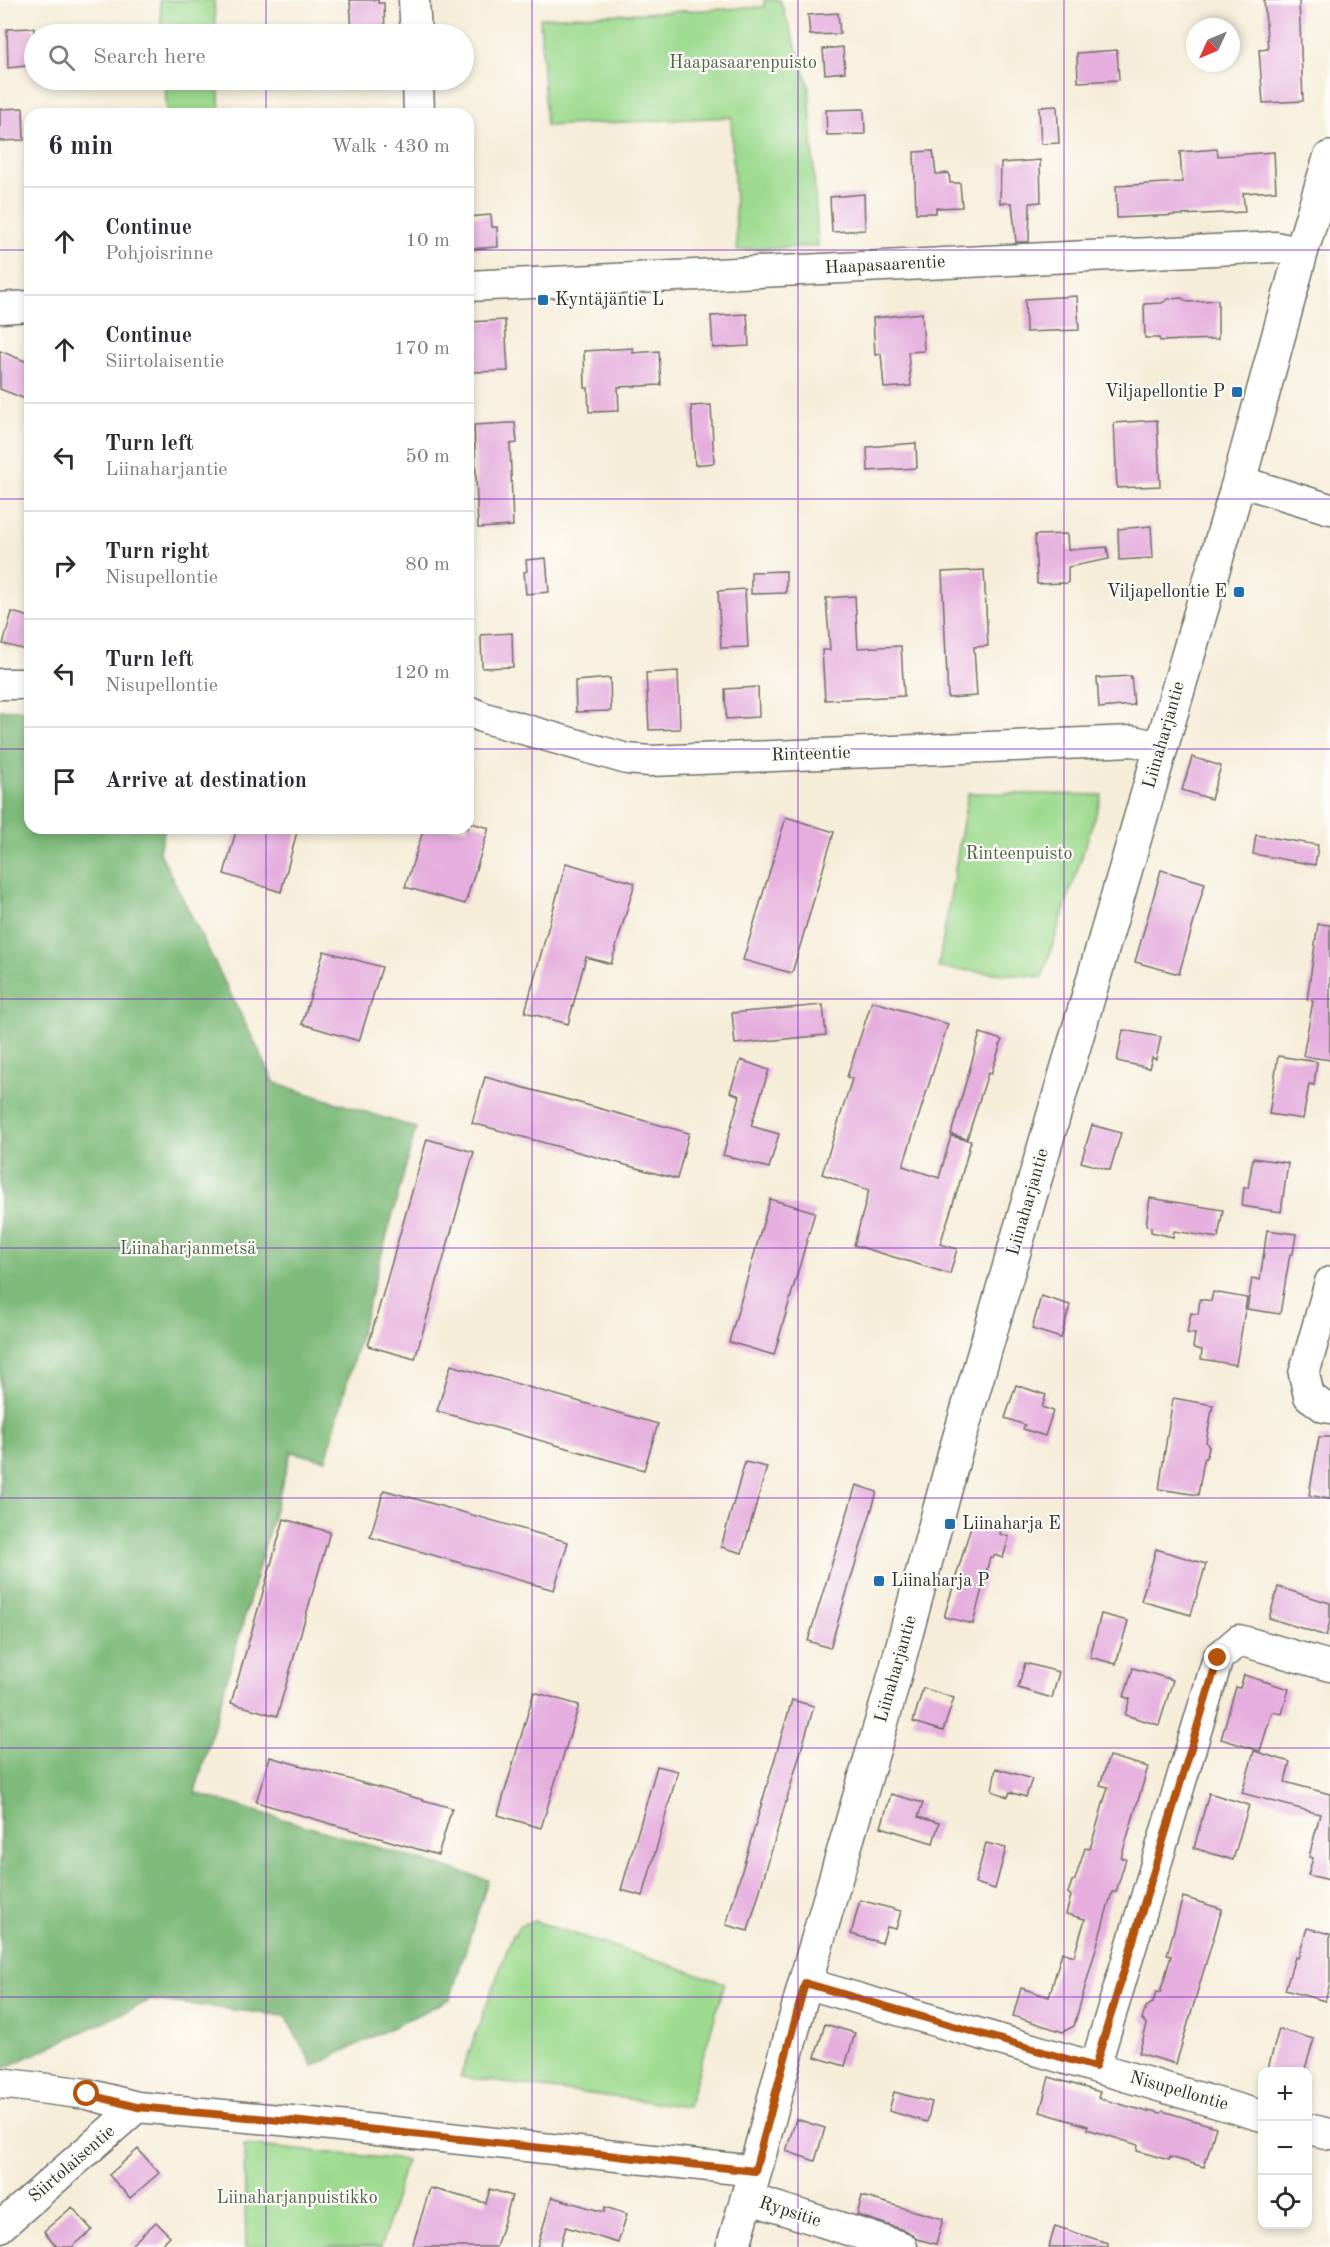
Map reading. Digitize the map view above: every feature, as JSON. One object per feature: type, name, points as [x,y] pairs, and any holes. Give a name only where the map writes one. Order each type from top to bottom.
[{"type":"main road","name":"Liinaharjantie","points":[[733,2247],[805,1983],[888,1700],[955,1453],[1239,481],[1301,253],[1330,158]]},
{"type":"street","points":[[414,0],[415,24]]},
{"type":"street","points":[[418,90],[419,108]]},
{"type":"street","name":"Haapasaarentie","points":[[474,286],[1276,247],[1301,253]]},
{"type":"street","points":[[0,308],[24,306]]},
{"type":"street","points":[[1239,481],[1330,509]]},
{"type":"street","points":[[0,684],[24,684]]},
{"type":"street","name":"Rinteentie","points":[[474,713],[617,756],[650,761],[1133,741],[1160,747]]},
{"type":"street","points":[[1330,1282],[1304,1374],[1309,1396],[1324,1407],[1330,1408]]},
{"type":"street","points":[[1095,2067],[1218,1658],[1239,1640],[1330,1666]]},
{"type":"street","name":"Nisupellontie","points":[[805,1983],[1258,2115]]},
{"type":"street","points":[[0,2083],[87,2094],[137,2107],[302,2122],[751,2185]]},
{"type":"street","name":"Siirtolaisentie","points":[[0,2228],[137,2107]]},
{"type":"street","points":[[1312,2130],[1330,2134]]},
{"type":"street","name":"Rypsitie","points":[[751,2185],[902,2247]]},
{"type":"green space","points":[[160,0],[214,0],[215,24],[161,24]]},
{"type":"green space","name":"Haapasaarenpuisto","points":[[764,0],[780,0],[809,85],[818,246],[737,250],[731,117],[546,126],[540,18],[764,7]]},
{"type":"green space","points":[[166,90],[219,90],[220,108],[167,108]]},
{"type":"green space","name":"Liinaharjanmetsä","points":[[24,709],[24,834],[163,834],[159,851],[275,1083],[416,1128],[326,1460],[291,1452],[195,1793],[488,1880],[450,1999],[313,2066],[285,2016],[151,2000],[0,2070],[0,710]]},
{"type":"green space","name":"Rinteenpuisto","points":[[968,793],[1102,795],[1042,977],[938,968]]},
{"type":"green space","points":[[534,1921],[725,1983],[688,2107],[460,2077],[511,1939],[520,1925]]},
{"type":"green space","name":"Liinaharjanpuistikko","points":[[244,2145],[406,2160],[381,2247],[246,2247]]},
{"type":"building","points":[[350,0],[378,0],[378,3],[384,3],[385,24],[351,24]]},
{"type":"building","points":[[1264,0],[1299,0],[1303,101],[1263,103],[1259,50],[1268,49]]},
{"type":"building","points":[[838,13],[840,34],[810,35],[808,15]]},
{"type":"building","points":[[24,28],[24,66],[8,68],[7,29]]},
{"type":"building","points":[[843,47],[845,72],[825,74],[823,49]]},
{"type":"building","points":[[1117,50],[1119,80],[1078,82],[1077,53]]},
{"type":"building","points":[[1057,106],[1059,143],[1041,144],[1039,107]]},
{"type":"building","points":[[23,108],[24,140],[0,141],[0,109]]},
{"type":"building","points":[[864,109],[865,134],[827,135],[826,110]]},
{"type":"building","points":[[1217,149],[1218,156],[1274,152],[1276,191],[1243,193],[1245,212],[1117,218],[1116,186],[1182,182],[1180,152]]},
{"type":"building","points":[[933,151],[936,174],[949,173],[950,183],[960,183],[962,207],[936,208],[936,213],[916,213],[914,152]]},
{"type":"building","points":[[1040,160],[1041,202],[1030,203],[1029,242],[1016,242],[1012,203],[1000,203],[1001,163]]},
{"type":"building","points":[[864,194],[865,230],[832,232],[830,197]]},
{"type":"building","points":[[491,215],[492,227],[497,227],[498,247],[474,249],[474,216]]},
{"type":"building","points":[[1077,296],[1079,330],[1026,332],[1025,299]]},
{"type":"building","points":[[1182,298],[1188,302],[1218,300],[1218,339],[1160,341],[1159,338],[1145,338],[1144,304],[1162,303],[1168,299]]},
{"type":"building","points":[[922,313],[924,351],[908,352],[911,386],[884,388],[881,354],[875,355],[873,318]]},
{"type":"building","points":[[747,314],[749,346],[713,348],[711,316]]},
{"type":"building","points":[[505,320],[508,371],[474,372],[474,322]]},
{"type":"building","points":[[633,348],[633,353],[659,351],[661,385],[618,387],[619,411],[589,412],[588,388],[585,388],[584,351]]},
{"type":"building","points":[[0,351],[24,361],[24,399],[0,389]]},
{"type":"building","points":[[711,405],[714,463],[695,465],[691,406]]},
{"type":"building","points":[[1157,420],[1160,486],[1117,488],[1114,423]]},
{"type":"building","points":[[515,423],[517,443],[510,444],[513,526],[478,528],[474,425]]},
{"type":"building","points":[[916,443],[917,468],[868,471],[867,447]]},
{"type":"building","points":[[1151,526],[1153,558],[1119,560],[1118,529]]},
{"type":"building","points":[[1067,534],[1068,550],[1107,547],[1109,559],[1068,567],[1068,583],[1037,584],[1035,535]]},
{"type":"building","points":[[546,558],[549,592],[526,594],[524,572],[527,571],[526,560]]},
{"type":"building","points":[[984,570],[988,646],[974,647],[977,696],[948,698],[942,572]]},
{"type":"building","points":[[786,571],[786,593],[751,594],[751,572]]},
{"type":"building","points":[[745,589],[748,647],[721,648],[718,591]]},
{"type":"building","points":[[855,596],[858,648],[901,646],[904,696],[825,700],[822,650],[830,650],[826,598]]},
{"type":"building","points":[[12,612],[24,615],[24,649],[3,644]]},
{"type":"building","points":[[512,633],[513,667],[482,668],[481,635]]},
{"type":"building","points":[[678,671],[680,729],[649,730],[646,673]]},
{"type":"building","points":[[1131,676],[1134,705],[1099,708],[1097,678]]},
{"type":"building","points":[[610,678],[611,711],[576,712],[575,681]]},
{"type":"building","points":[[758,687],[759,717],[726,719],[725,689]]},
{"type":"building","points":[[1192,757],[1221,766],[1211,799],[1182,790]]},
{"type":"building","points":[[786,817],[834,832],[792,973],[743,960]]},
{"type":"building","points":[[474,824],[489,828],[465,904],[405,887],[422,834],[474,834]]},
{"type":"building","points":[[235,834],[296,834],[281,892],[224,874]]},
{"type":"building","points":[[1256,835],[1318,845],[1315,865],[1253,854]]},
{"type":"building","points":[[566,863],[635,883],[611,964],[586,957],[568,1024],[525,1012]]},
{"type":"building","points":[[1161,870],[1205,883],[1179,974],[1135,962]]},
{"type":"building","points":[[1318,924],[1330,925],[1330,1060],[1303,1056],[1313,1001],[1307,1000]]},
{"type":"building","points":[[324,951],[382,967],[359,1041],[302,1024]]},
{"type":"building","points":[[872,1001],[948,1024],[903,1166],[939,1178],[951,1136],[971,1141],[940,1244],[957,1249],[950,1274],[854,1245],[869,1190],[822,1174],[852,1079],[847,1077]]},
{"type":"building","points":[[823,1005],[826,1035],[735,1044],[732,1013]]},
{"type":"building","points":[[1123,1030],[1161,1037],[1156,1059],[1152,1058],[1149,1068],[1117,1061]]},
{"type":"building","points":[[980,1033],[1002,1040],[991,1074],[988,1073],[967,1139],[951,1134]]},
{"type":"building","points":[[1278,1056],[1317,1062],[1314,1085],[1309,1084],[1303,1119],[1269,1114]]},
{"type":"building","points":[[741,1060],[769,1070],[751,1126],[779,1134],[769,1168],[723,1155],[740,1096],[730,1092]]},
{"type":"building","points":[[485,1077],[689,1133],[677,1179],[472,1123]]},
{"type":"building","points":[[1092,1125],[1121,1133],[1110,1170],[1081,1162]]},
{"type":"building","points":[[427,1139],[474,1152],[415,1359],[368,1346]]},
{"type":"building","points":[[1253,1158],[1288,1163],[1281,1212],[1242,1206],[1244,1188],[1248,1188]]},
{"type":"building","points":[[1150,1198],[1223,1210],[1218,1238],[1174,1231],[1173,1237],[1151,1232],[1151,1227],[1146,1226]]},
{"type":"building","points":[[770,1199],[815,1212],[774,1355],[729,1342]]},
{"type":"building","points":[[1267,1230],[1296,1234],[1293,1254],[1290,1254],[1280,1314],[1247,1309],[1252,1278],[1260,1280]]},
{"type":"building","points":[[1213,1292],[1247,1298],[1236,1365],[1201,1359],[1202,1350],[1193,1348],[1195,1334],[1187,1333],[1191,1313],[1198,1314],[1200,1299],[1211,1301]]},
{"type":"building","points":[[1041,1296],[1070,1305],[1061,1338],[1032,1329]]},
{"type":"building","points":[[451,1365],[658,1424],[644,1470],[437,1411]]},
{"type":"building","points":[[1016,1385],[1046,1395],[1042,1407],[1053,1411],[1045,1436],[1023,1429],[1025,1425],[1005,1418]]},
{"type":"building","points":[[1173,1398],[1213,1405],[1206,1442],[1209,1447],[1204,1460],[1198,1495],[1159,1489]]},
{"type":"building","points":[[1319,1437],[1330,1437],[1330,1499],[1309,1495]]},
{"type":"building","points":[[745,1462],[767,1467],[742,1553],[721,1547]]},
{"type":"building","points":[[856,1485],[877,1492],[830,1648],[808,1641]]},
{"type":"building","points":[[384,1490],[568,1542],[554,1590],[370,1537]]},
{"type":"building","points":[[974,1516],[1002,1524],[1000,1534],[1009,1537],[1003,1558],[994,1555],[993,1558],[990,1557],[973,1624],[944,1617]]},
{"type":"building","points":[[284,1519],[330,1532],[277,1716],[231,1703]]},
{"type":"building","points":[[1156,1549],[1206,1564],[1191,1615],[1141,1601]]},
{"type":"building","points":[[1278,1587],[1330,1603],[1330,1622],[1326,1636],[1269,1618]]},
{"type":"building","points":[[1101,1614],[1128,1621],[1116,1664],[1090,1657]]},
{"type":"building","points":[[1025,1663],[1059,1672],[1052,1698],[1018,1688]]},
{"type":"building","points":[[1133,1668],[1173,1680],[1159,1725],[1125,1715],[1130,1699],[1124,1697]]},
{"type":"building","points":[[1244,1675],[1289,1689],[1282,1714],[1272,1712],[1260,1751],[1221,1739],[1236,1687],[1240,1688]]},
{"type":"building","points":[[923,1688],[954,1698],[943,1731],[913,1722]]},
{"type":"building","points":[[534,1692],[579,1705],[541,1828],[498,1815]]},
{"type":"building","points":[[792,1700],[814,1706],[748,1931],[726,1925]]},
{"type":"building","points":[[1254,1751],[1290,1762],[1285,1782],[1330,1794],[1330,1880],[1308,1875],[1313,1858],[1309,1857],[1320,1814],[1242,1793]]},
{"type":"building","points":[[1109,1756],[1148,1767],[1121,1858],[1126,1859],[1116,1892],[1112,1892],[1074,2026],[1063,2032],[1013,2016],[1021,1988],[1049,1997],[1062,1952],[1074,1956],[1085,1919],[1066,1914],[1071,1896],[1068,1893],[1072,1881],[1075,1880],[1085,1848],[1090,1849],[1108,1787],[1100,1785]]},
{"type":"building","points":[[270,1757],[452,1808],[438,1855],[256,1802]]},
{"type":"building","points":[[657,1766],[678,1771],[643,1896],[621,1890]]},
{"type":"building","points":[[996,1768],[1032,1779],[1026,1797],[1010,1792],[1008,1797],[992,1791]]},
{"type":"building","points":[[1209,1793],[1249,1805],[1233,1860],[1194,1848]]},
{"type":"building","points":[[891,1794],[923,1803],[918,1817],[939,1823],[933,1843],[881,1827]]},
{"type":"building","points":[[986,1843],[1006,1848],[995,1889],[975,1883]]},
{"type":"building","points":[[1183,1897],[1222,1909],[1176,2064],[1139,2053],[1147,2025],[1142,2019],[1146,2007],[1153,2003],[1156,1992],[1160,1993],[1171,1956],[1167,1955]]},
{"type":"building","points":[[860,1900],[901,1911],[896,1929],[887,1927],[882,1943],[851,1934]]},
{"type":"building","points":[[1307,1928],[1330,1934],[1330,1983],[1325,2001],[1285,1990]]},
{"type":"building","points":[[825,2024],[855,2033],[845,2066],[815,2057]]},
{"type":"building","points":[[1279,2029],[1314,2039],[1306,2067],[1268,2067]]},
{"type":"building","points":[[1049,2077],[1100,2092],[1098,2098],[1148,2112],[1148,2110],[1161,2113],[1163,2111],[1216,2127],[1204,2167],[1170,2157],[1169,2160],[1137,2151],[1138,2145],[1087,2129],[1088,2126],[1040,2112]]},
{"type":"building","points":[[894,2092],[932,2102],[927,2122],[889,2111]]},
{"type":"building","points":[[796,2119],[825,2128],[815,2161],[786,2151]]},
{"type":"building","points":[[138,2149],[159,2173],[130,2198],[109,2175]]},
{"type":"building","points":[[430,2188],[486,2203],[490,2189],[512,2196],[496,2247],[412,2247]]},
{"type":"building","points":[[862,2196],[943,2219],[936,2244],[917,2239],[907,2231],[857,2215]]},
{"type":"building","points":[[552,2197],[604,2212],[605,2207],[627,2214],[618,2243],[566,2227],[560,2247],[537,2247]]},
{"type":"building","points":[[72,2207],[92,2230],[72,2247],[57,2247],[44,2231]]},
{"type":"building","points":[[156,2222],[170,2236],[159,2247],[129,2247]]},
{"type":"building","points":[[1055,2226],[1108,2243],[1108,2247],[1049,2247]]},
{"type":"place","name":"Kyntäjäntie L","points":[[543,300]]},
{"type":"place","name":"Viljapellontie P","points":[[1237,392]]},
{"type":"place","name":"Viljapellontie E","points":[[1239,592]]},
{"type":"place","name":"Liinaharja E","points":[[950,1524]]},
{"type":"place","name":"Liinaharja P","points":[[879,1581]]},
{"type":"route","points":[[87,2094],[137,2107],[302,2122],[755,2171],[805,1983],[1095,2067],[1218,1658]]}]
